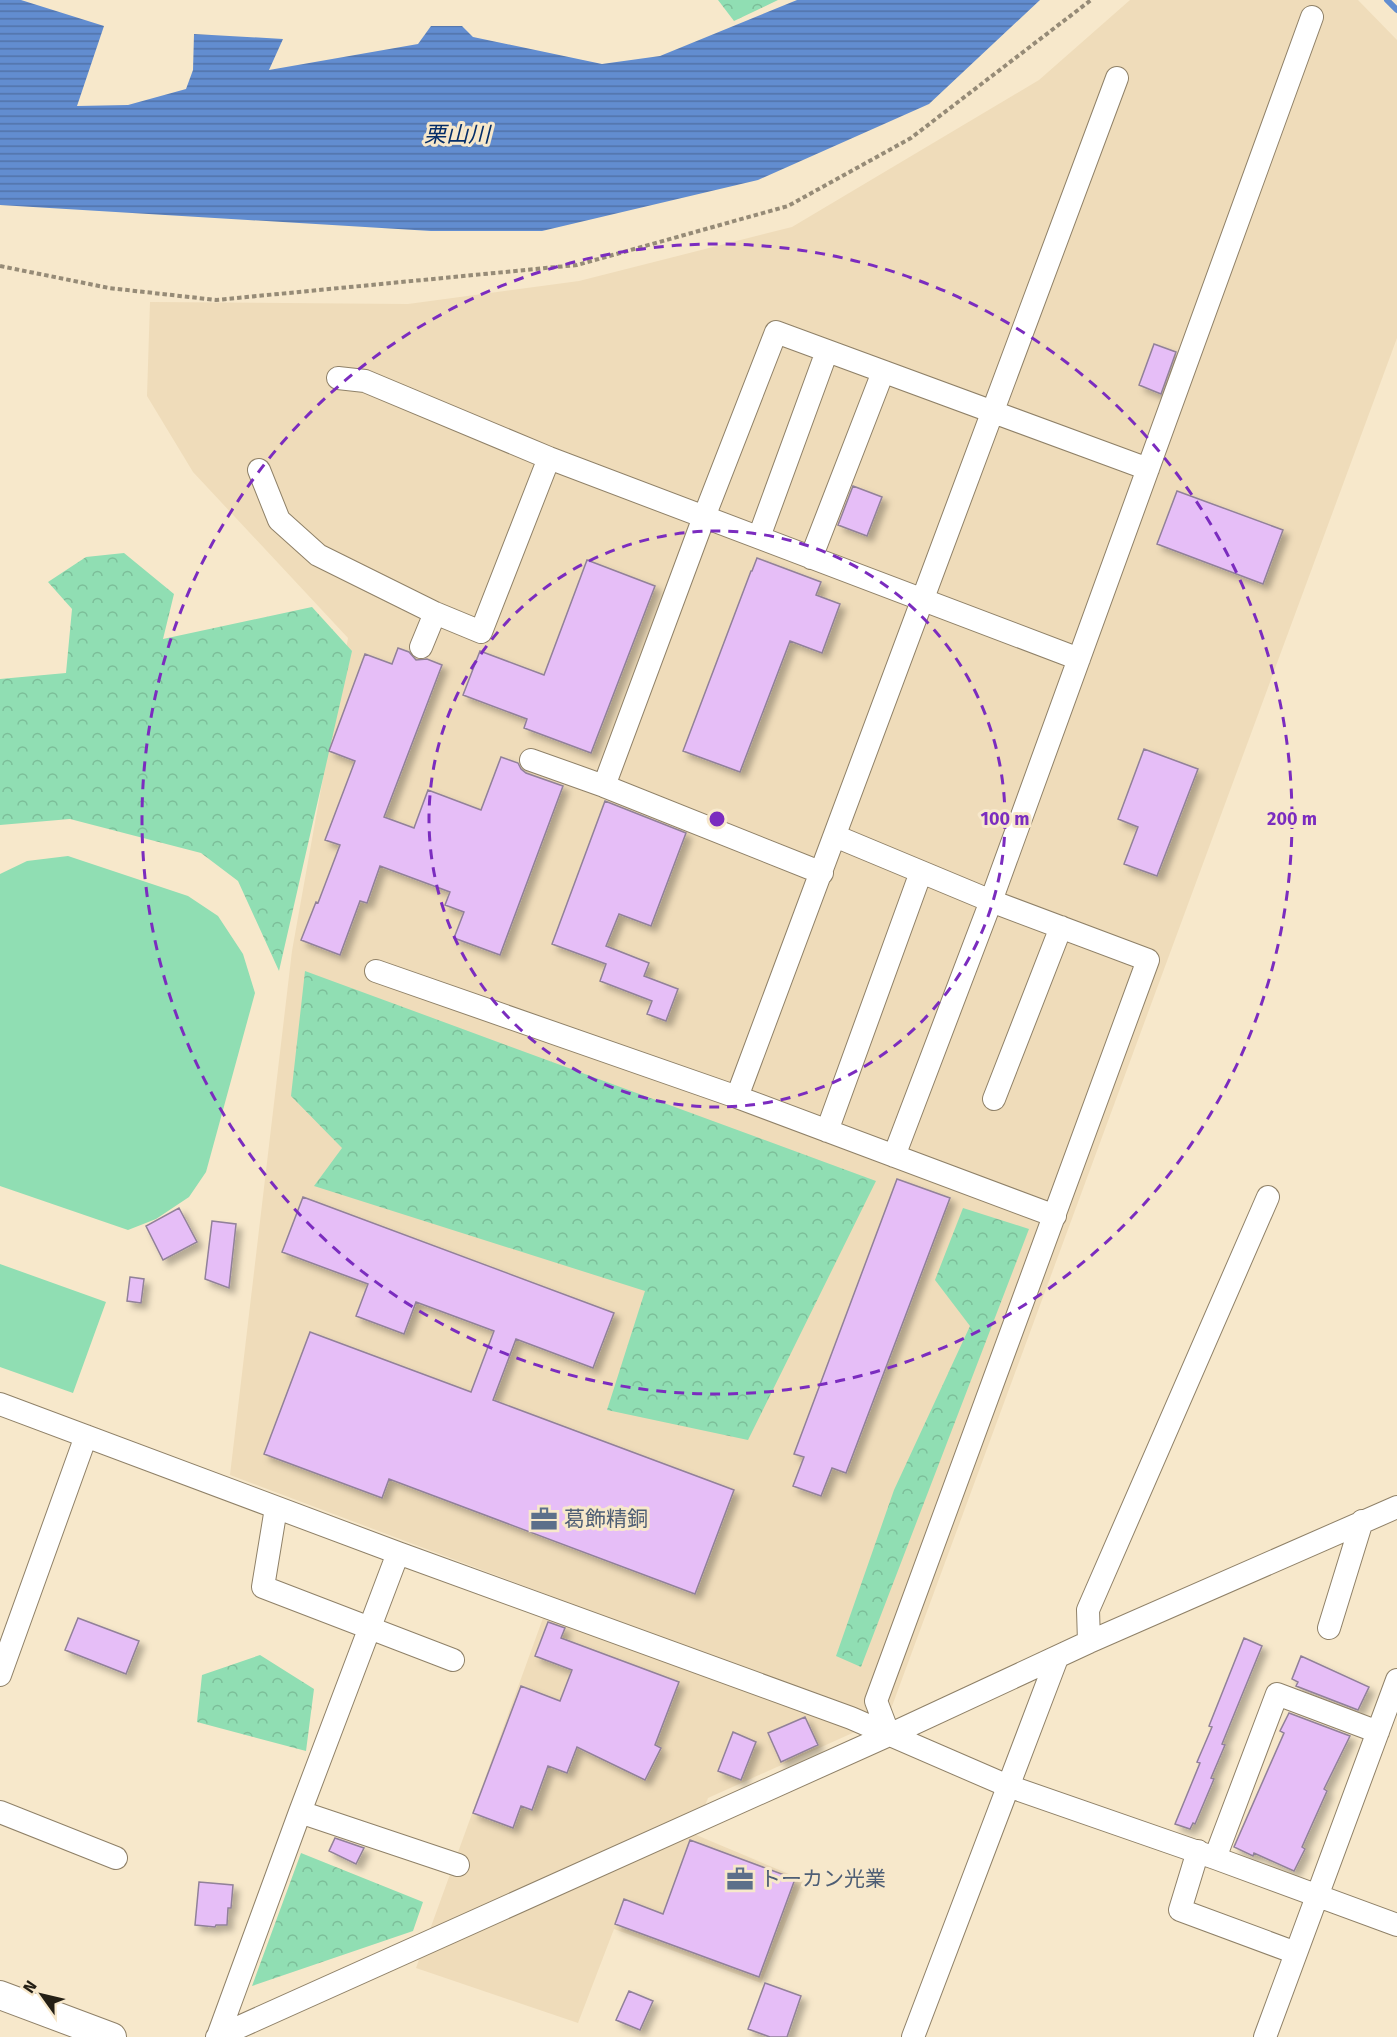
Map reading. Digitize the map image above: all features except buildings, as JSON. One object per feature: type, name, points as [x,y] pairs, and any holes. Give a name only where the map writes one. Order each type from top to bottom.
[{"type":"main road","points":[[0,1995],[112,2037]]},
{"type":"street","points":[[894,1156],[1080,659],[1312,17]]},
{"type":"street","points":[[737,1097],[1117,78]]},
{"type":"street","points":[[604,786],[776,332],[1148,469]]},
{"type":"street","points":[[759,537],[827,351]]},
{"type":"street","points":[[811,558],[884,372]]},
{"type":"street","points":[[338,378],[365,381],[549,458],[1080,659]]},
{"type":"street","points":[[259,470],[279,520],[318,555],[435,613],[481,632],[549,458]]},
{"type":"street","points":[[422,646],[435,613]]},
{"type":"street","points":[[531,760],[604,786],[822,873]]},
{"type":"street","points":[[835,836],[991,901],[1148,960],[876,1701],[889,1735]]},
{"type":"street","points":[[827,1131],[921,872]]},
{"type":"street","points":[[994,1099],[1061,927]]},
{"type":"street","points":[[376,971],[737,1097],[1055,1216]]},
{"type":"street","points":[[1089,1641],[1088,1610],[1268,1197]]},
{"type":"street","points":[[0,1404],[276,1508],[840,1714],[1008,1786],[1207,1854],[1397,1925]]},
{"type":"street","points":[[0,1675],[86,1436]]},
{"type":"street","points":[[217,2037],[889,1735],[1089,1641],[1397,1506]]},
{"type":"street","points":[[276,1508],[263,1587],[453,1660]]},
{"type":"street","points":[[1329,1628],[1362,1521]]},
{"type":"street","points":[[217,2037],[398,1553]]},
{"type":"street","points":[[913,2037],[1057,1658]]},
{"type":"street","points":[[1264,2037],[1397,1680]]},
{"type":"street","points":[[1296,1953],[1180,1910],[1277,1694],[1378,1732]]},
{"type":"street","points":[[0,1812],[116,1858]]},
{"type":"street","points":[[300,1812],[458,1865]]},
{"type":"path","points":[[0,266],[109,288],[216,300],[577,265],[788,206],[911,138],[1091,0]]},
{"type":"shaded area","points":[[1130,0],[1358,0],[1397,40],[1397,338],[888,1717],[708,1798],[694,1834],[803,1880],[761,1983],[614,1929],[578,2023],[416,1968],[551,1596],[230,1475],[292,951],[348,638],[193,472],[147,396],[150,302],[408,304],[579,281],[792,227],[1039,80]]},
{"type":"green space","points":[[718,0],[778,0],[734,21]]},
{"type":"green space","points":[[124,553],[174,594],[163,639],[312,607],[352,651],[279,971],[238,881],[201,853],[70,819],[0,825],[0,679],[66,673],[72,609],[48,582],[86,557]]},
{"type":"green space","points":[[68,856],[188,896],[218,916],[243,954],[255,993],[206,1172],[189,1197],[156,1219],[128,1230],[0,1186],[0,874],[27,861]]},
{"type":"green space","points":[[305,971],[876,1181],[748,1440],[607,1410],[645,1291],[314,1186],[342,1148],[291,1096]]},
{"type":"green space","points":[[963,1208],[1029,1229],[861,1667],[836,1656],[894,1490],[970,1326],[935,1280]]},
{"type":"green space","points":[[0,1264],[106,1302],[73,1393],[0,1367]]},
{"type":"green space","points":[[260,1655],[314,1689],[306,1751],[197,1722],[202,1675]]},
{"type":"green space","points":[[301,1853],[423,1902],[413,1931],[252,1986]]},
{"type":"water","name":"栗山川","points":[[0,0],[21,0],[104,26],[77,106],[128,105],[186,89],[193,70],[194,34],[283,39],[269,70],[418,44],[431,26],[462,26],[473,37],[602,64],[660,56],[797,0],[1040,0],[929,104],[758,180],[542,231],[431,231],[0,205]]},
{"type":"waterway","points":[[1387,0],[1397,10]]},
{"type":"place","name":"葛飾精銅","points":[[544,1519]]},
{"type":"place","name":"トーカン光業","points":[[740,1879]]}]
